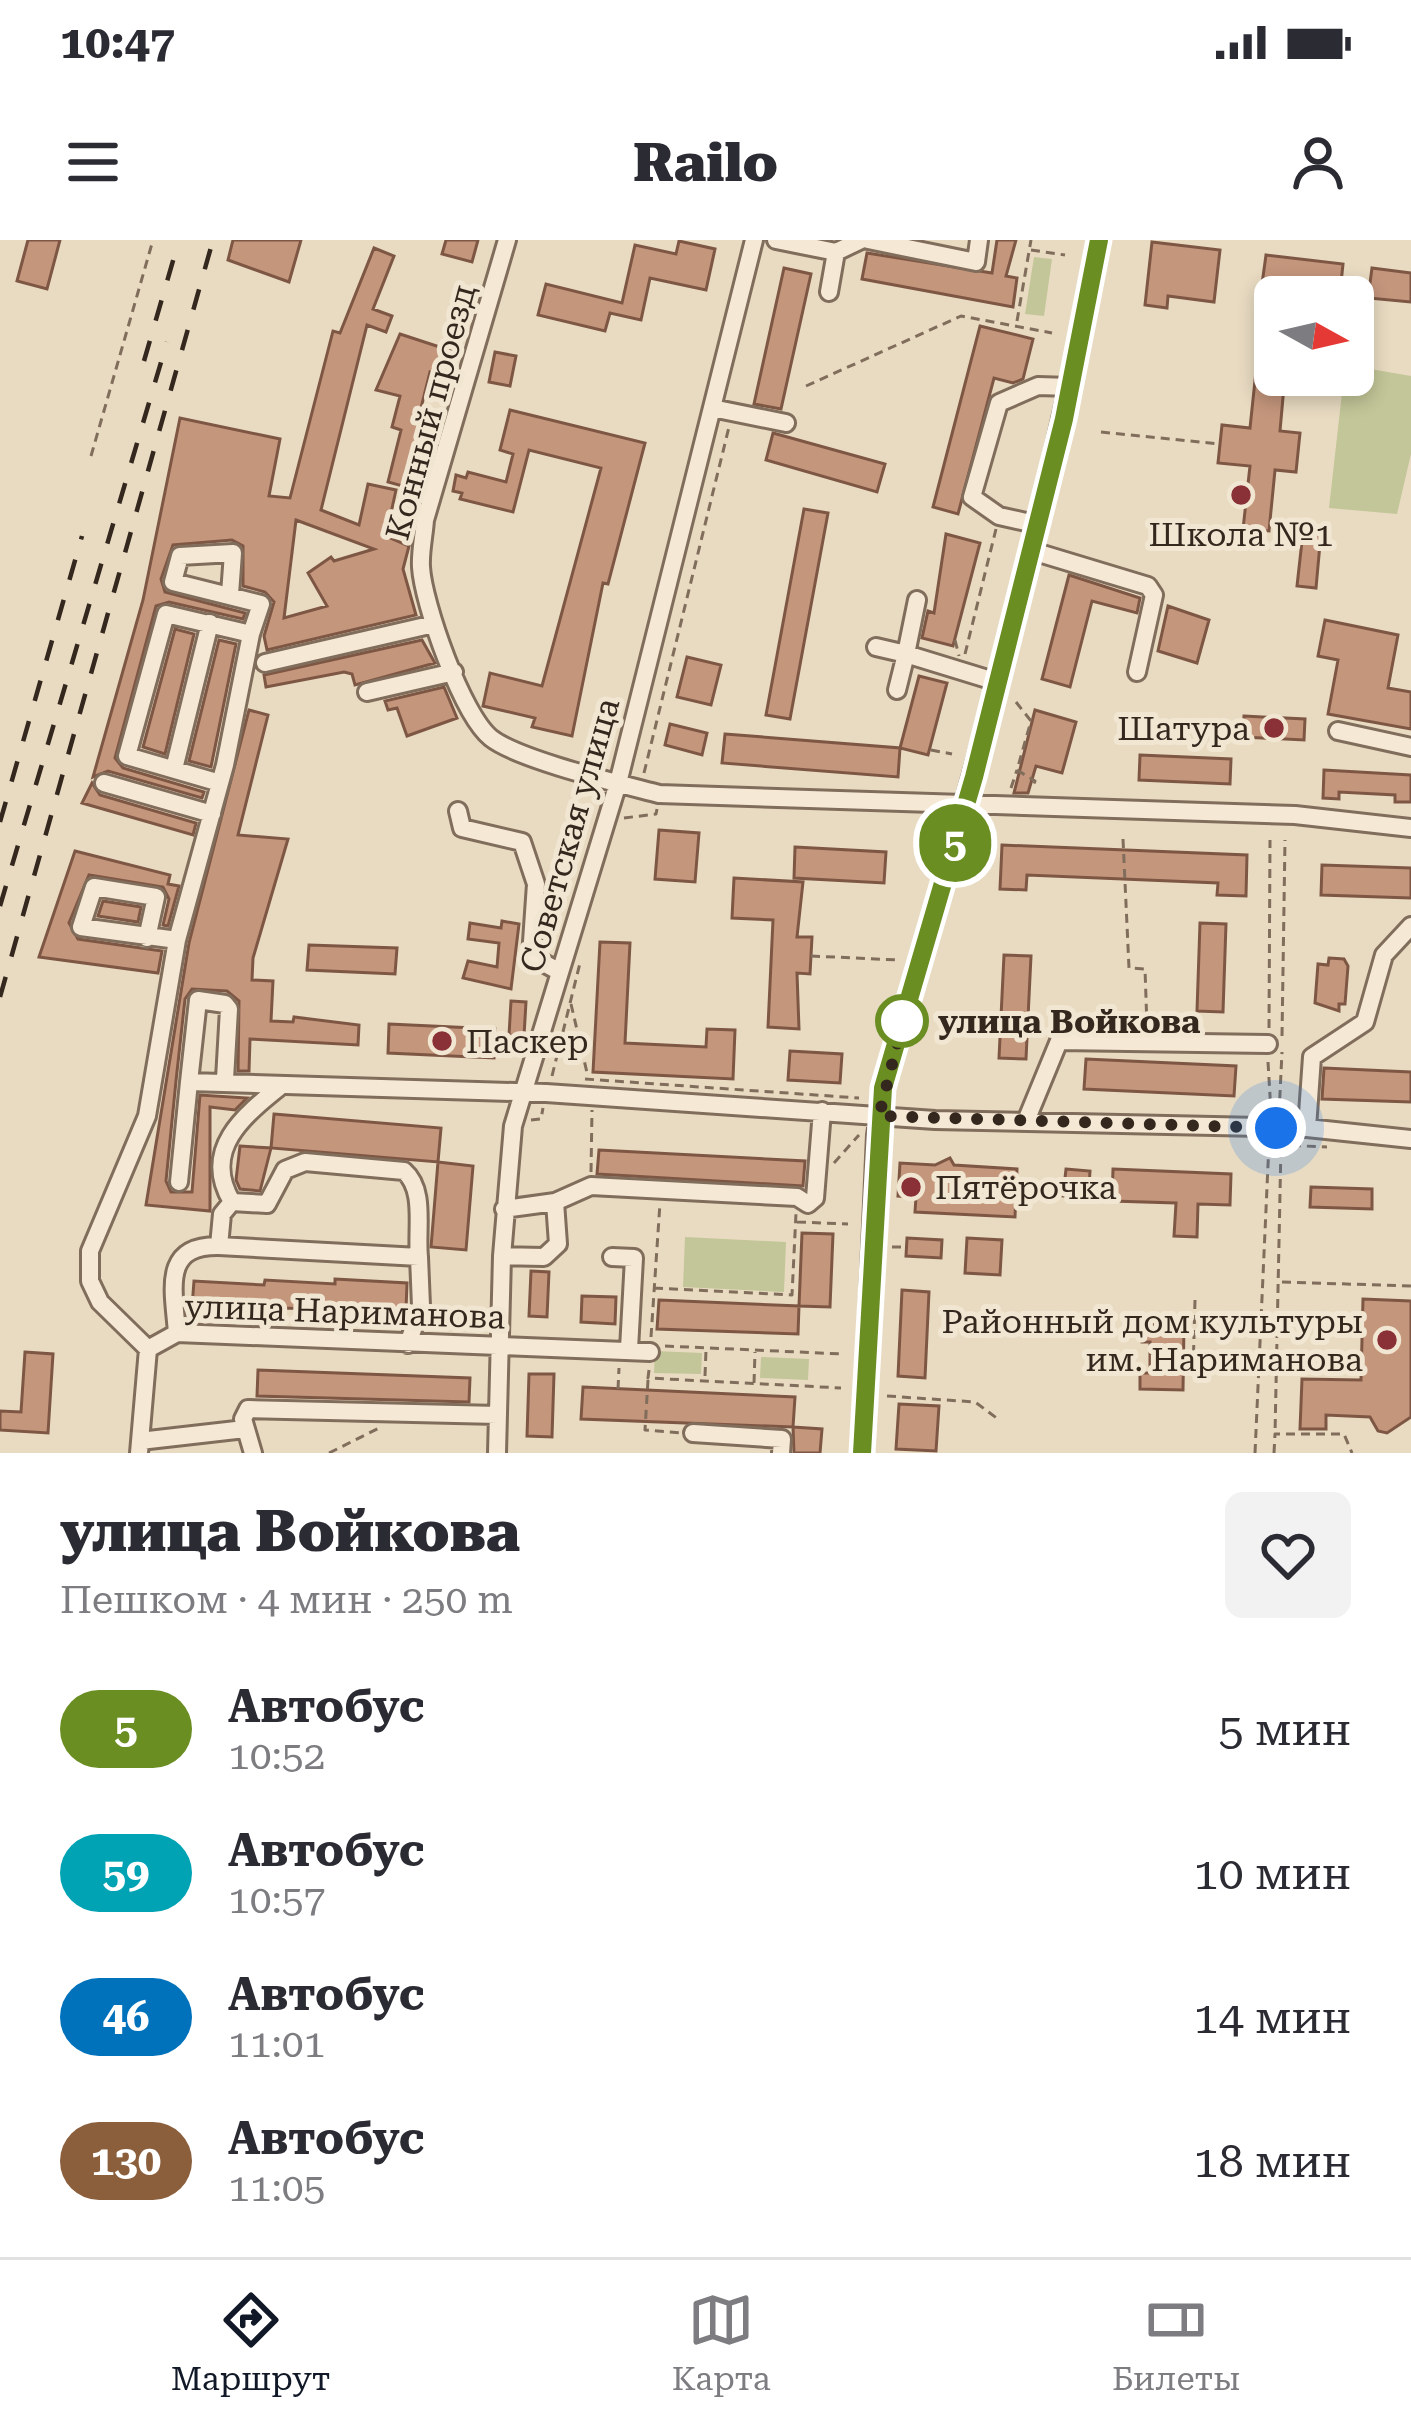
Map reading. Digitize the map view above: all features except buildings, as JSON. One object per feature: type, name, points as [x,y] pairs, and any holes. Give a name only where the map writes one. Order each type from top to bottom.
[{"type":"street","name":"Конный проезд","points":[[507,240],[425,520],[421,568],[434,624],[490,737],[659,794],[1295,815],[1411,828]]},
{"type":"street","name":"Советская улица","points":[[497,1453],[504,1209],[522,1094],[618,783],[754,240]]},
{"type":"street","points":[[776,240],[836,252],[864,240],[976,262],[979,240]]},
{"type":"street","points":[[862,1453],[879,1116],[965,807],[1070,387],[1099,240]]},
{"type":"street","points":[[829,292],[836,252]]},
{"type":"street","points":[[1035,524],[999,516],[972,497],[999,403],[1039,386],[1070,387]]},
{"type":"street","points":[[712,408],[786,423]]},
{"type":"street","points":[[1029,550],[1148,586],[1154,595],[1137,672]]},
{"type":"street","points":[[148,1348],[100,1303],[90,1281],[91,1251],[109,1196],[132,1158],[147,1116],[177,940],[220,783],[261,604],[230,594]]},
{"type":"street","points":[[897,690],[917,600]]},
{"type":"street","points":[[220,783],[127,756],[166,614],[251,634]]},
{"type":"street","points":[[174,769],[210,623]]},
{"type":"street","points":[[265,663],[434,624]]},
{"type":"street","points":[[876,647],[994,681]]},
{"type":"street","points":[[367,692],[454,672]]},
{"type":"street","points":[[1338,731],[1411,746]]},
{"type":"street","points":[[104,783],[212,814]]},
{"type":"street","points":[[458,811],[462,828],[523,842],[536,884],[531,956],[560,972]]},
{"type":"street","points":[[147,938],[156,898],[94,886],[81,927],[147,938],[177,940]]},
{"type":"street","points":[[1307,1128],[1312,1057],[1365,1022],[1384,955],[1411,926]]},
{"type":"street","points":[[179,1182],[189,1082],[198,1000],[225,1004],[229,1009],[223,1084],[189,1082]]},
{"type":"street","points":[[1026,1121],[1059,1041],[1268,1044]]},
{"type":"street","points":[[225,1079],[546,1093],[1275,1139],[1307,1128],[1411,1139]]},
{"type":"street","points":[[232,1202],[221,1183],[222,1148],[234,1126],[282,1085]]},
{"type":"street","points":[[504,1209],[555,1202],[591,1186],[796,1197],[808,1204],[816,1187],[822,1111]]},
{"type":"street","points":[[232,1202],[267,1204],[285,1170],[305,1162],[404,1171],[413,1179],[418,1197],[421,1306],[408,1344]]},
{"type":"street","points":[[219,1246],[222,1214],[232,1202]]},
{"type":"street","points":[[502,1256],[544,1257],[558,1244],[555,1202]]},
{"type":"street","points":[[177,1333],[176,1270],[183,1254],[196,1246],[418,1257]]},
{"type":"street","points":[[612,1257],[634,1258],[624,1348]]},
{"type":"street","name":"улица Нариманова","points":[[140,1447],[148,1348],[177,1333],[650,1352]]},
{"type":"street","points":[[253,1453],[245,1429],[248,1409],[498,1415]]},
{"type":"street","points":[[140,1447],[245,1429]]},
{"type":"street","points":[[693,1433],[782,1439],[782,1453]]},
{"type":"path","points":[[91,456],[153,240]]},
{"type":"path","points":[[1017,322],[1031,240]]},
{"type":"path","points":[[1029,249],[1065,255]]},
{"type":"path","points":[[806,386],[961,316],[1017,322],[1052,333]]},
{"type":"path","points":[[615,829],[625,816],[656,814],[659,781],[644,773],[733,414]]},
{"type":"path","points":[[1101,432],[1220,444]]},
{"type":"path","points":[[962,667],[999,516]]},
{"type":"path","points":[[974,619],[984,622]]},
{"type":"path","points":[[1007,802],[1030,721],[1016,702]]},
{"type":"path","points":[[932,750],[952,754]]},
{"type":"path","points":[[1017,770],[1035,781],[1028,802]]},
{"type":"path","points":[[1123,839],[1129,968],[1145,969],[1148,1041]]},
{"type":"path","points":[[1270,840],[1267,1099],[1280,1204],[1274,1453]]},
{"type":"path","points":[[1255,1453],[1267,1204],[1282,1099],[1286,840]]},
{"type":"path","points":[[1270,900],[1284,897]]},
{"type":"path","points":[[811,956],[899,960]]},
{"type":"path","points":[[524,1126],[541,1119],[581,960]]},
{"type":"path","points":[[1267,1099],[1282,1099]]},
{"type":"path","points":[[816,1187],[855,1135]]},
{"type":"path","points":[[662,1190],[650,1345],[843,1354]]},
{"type":"path","points":[[654,1288],[792,1295],[796,1197]]},
{"type":"path","points":[[1267,1204],[1280,1204]]},
{"type":"path","points":[[795,1222],[848,1224]]},
{"type":"path","points":[[892,1246],[906,1247]]},
{"type":"path","points":[[1280,1282],[1411,1286]]},
{"type":"path","points":[[1195,1300],[1192,1372],[1277,1373]]},
{"type":"path","points":[[618,1389],[624,1348]]},
{"type":"path","points":[[704,1380],[706,1348]]},
{"type":"path","points":[[754,1383],[755,1350]]},
{"type":"path","points":[[650,1352],[645,1430],[693,1433]]},
{"type":"path","points":[[648,1378],[841,1388]]},
{"type":"path","points":[[887,1396],[975,1402],[998,1419]]},
{"type":"path","points":[[329,1453],[410,1413]]},
{"type":"path","points":[[1275,1434],[1344,1434],[1352,1453]]},
{"type":"green space","points":[[1034,257],[1052,259],[1044,316],[1025,314]]},
{"type":"green space","points":[[1374,370],[1411,376],[1411,454],[1397,514],[1329,508],[1342,396],[1374,396]]},
{"type":"green space","points":[[685,1237],[786,1242],[784,1292],[683,1287]]},
{"type":"green space","points":[[655,1351],[702,1353],[701,1374],[654,1373]]},
{"type":"green space","points":[[761,1357],[809,1359],[808,1380],[760,1378]]},
{"type":"railway","points":[[144,361],[179,240]]},
{"type":"railway","points":[[0,997],[213,240]]},
{"type":"railway","points":[[0,906],[167,342]]},
{"type":"railway","points":[[0,822],[82,536]]},
{"type":"bus line","name":"5","points":[[862,1453],[876,1135],[883,1088],[974,777],[994,681],[1064,419],[1099,240]]},
{"type":"place","name":"Школа №1","points":[[1241,495]]},
{"type":"place","name":"Шатура","points":[[1274,728]]},
{"type":"place","name":"улица Войкова","points":[[902,1021]]},
{"type":"place","name":"Паскер","points":[[442,1041]]},
{"type":"place","name":"Пятёрочка","points":[[911,1187]]},
{"type":"place","name":"Районный дом культуры им. Нариманова","points":[[1387,1340]]},
{"type":"route","points":[[902,1021],[908,1001],[879,1116],[1276,1128]]}]
